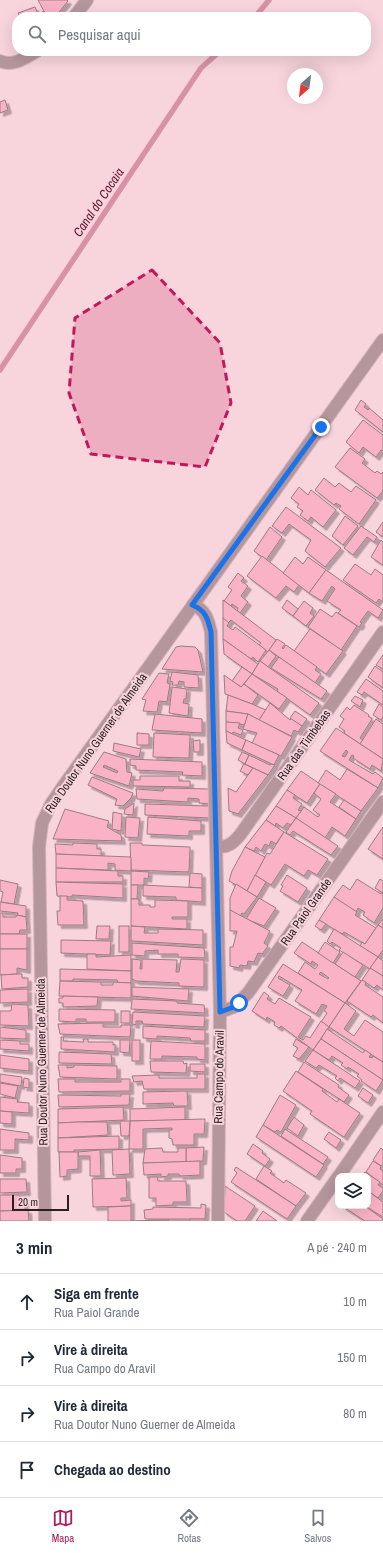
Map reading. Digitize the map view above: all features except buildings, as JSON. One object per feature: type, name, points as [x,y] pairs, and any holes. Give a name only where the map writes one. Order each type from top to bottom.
[{"type":"street","points":[[78,12],[87,0]]},
{"type":"street","points":[[0,61],[6,64],[15,63],[28,56]]},
{"type":"street","name":"Rua Doutor Nuno Guerner de Almeida","points":[[45,1221],[39,847],[42,822],[51,804],[192,605],[379,355],[383,340]]},
{"type":"street","name":"Rua Campo do Aravil","points":[[192,605],[198,607],[207,617],[211,632],[220,1012],[218,1221]]},
{"type":"street","name":"Rua das Timbebas","points":[[217,846],[222,847],[232,843],[240,835],[383,632]]},
{"type":"street","name":"Rua Paiol Grande","points":[[220,1012],[234,1007],[248,993],[383,802]]},
{"type":"street","points":[[340,1173],[383,1112]]},
{"type":"street","points":[[307,1221],[335,1180]]},
{"type":"highlighted area","points":[[152,270],[220,343],[231,403],[205,467],[91,454],[69,393],[75,318]]},
{"type":"waterway","name":"Canal do Cocaia","points":[[259,12],[269,0]]},
{"type":"waterway","name":"Canal do Cocaia","points":[[0,370],[201,68],[214,56]]},
{"type":"route","points":[[239,1003],[234,1007],[220,1012],[211,632],[207,617],[198,607],[192,605],[321,427]]}]
